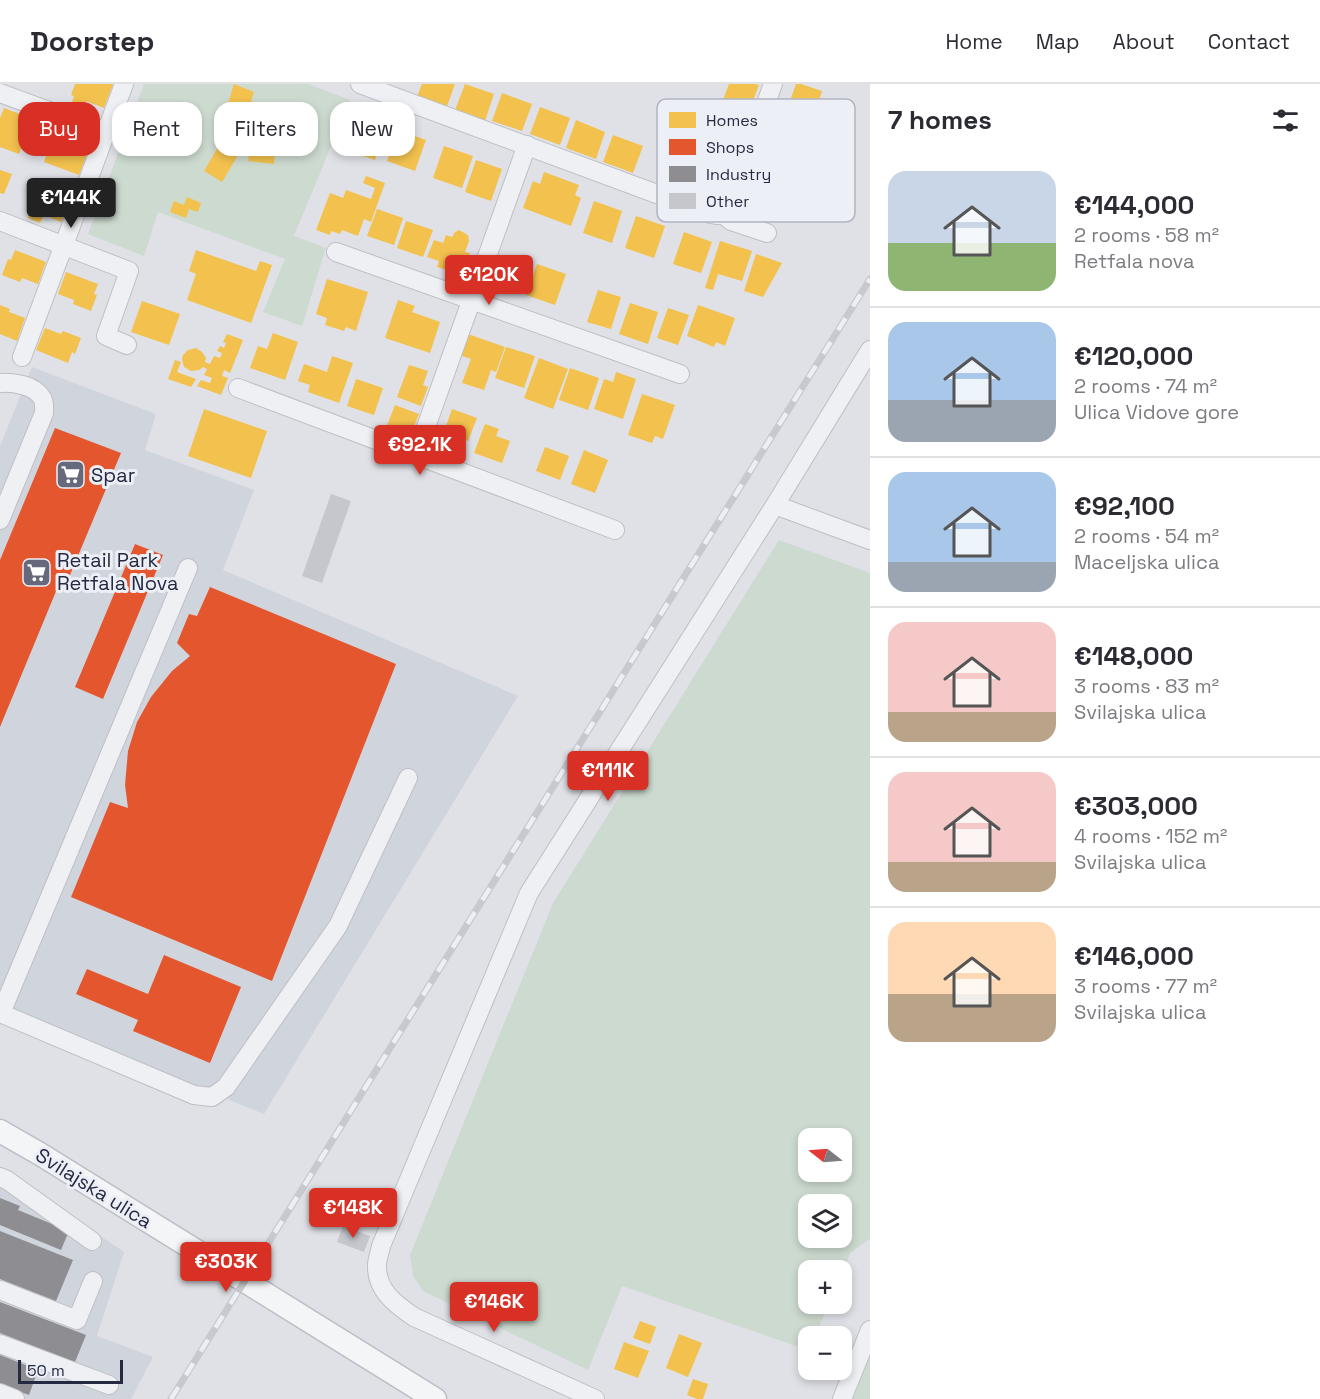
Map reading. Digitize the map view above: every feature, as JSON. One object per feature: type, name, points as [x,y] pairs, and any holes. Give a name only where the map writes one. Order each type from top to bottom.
[{"type":"main road","name":"Svilajska ulica","points":[[0,1131],[435,1399]]},
{"type":"street","points":[[22,357],[124,84]]},
{"type":"street","points":[[360,84],[657,194]]},
{"type":"street","points":[[768,99],[773,84]]},
{"type":"street","points":[[0,93],[106,132]]},
{"type":"street","points":[[416,455],[527,145]]},
{"type":"street","points":[[0,221],[129,271],[106,336],[127,345]]},
{"type":"street","points":[[737,222],[767,233]]},
{"type":"street","points":[[336,252],[680,374]]},
{"type":"street","points":[[595,1399],[414,1317],[395,1305],[386,1295],[379,1280],[377,1265],[381,1246],[529,893],[870,350]]},
{"type":"street","points":[[0,383],[22,384],[34,390],[42,396],[44,413],[0,520]]},
{"type":"street","points":[[238,388],[615,530]]},
{"type":"street","points":[[775,504],[870,540]]},
{"type":"street","points":[[188,568],[0,1013],[194,1095],[212,1097],[226,1087],[338,926],[408,778]]},
{"type":"street","points":[[0,1177],[92,1241]]},
{"type":"street","points":[[0,1290],[77,1320],[93,1281]]},
{"type":"street","points":[[842,1399],[870,1330]]},
{"type":"street","points":[[0,1344],[109,1385]]},
{"type":"street","points":[[0,1393],[15,1399]]},
{"type":"shaded area","points":[[144,84],[308,84],[350,100],[349,102],[330,102],[330,149],[294,236],[326,248],[302,326],[263,312],[285,259],[158,212],[144,256],[88,234],[117,156],[202,156],[202,102],[137,102]]},
{"type":"shaded area","points":[[32,367],[156,414],[145,450],[254,490],[223,570],[518,696],[264,1114],[0,1006],[0,446]]},
{"type":"shaded area","points":[[779,540],[870,573],[870,1239],[850,1253],[847,1260],[798,1260],[798,1314],[825,1314],[819,1326],[798,1326],[798,1347],[622,1286],[588,1370],[423,1291],[413,1276],[410,1255],[553,903]]},
{"type":"shaded area","points":[[0,1167],[124,1252],[97,1336],[153,1357],[131,1399],[0,1399]]},
{"type":"shaded area","points":[[870,1355],[870,1399],[853,1399]]},
{"type":"building: Homes","points":[[75,84],[113,84],[104,108],[100,106],[100,102],[72,102],[74,96],[71,95]]},
{"type":"building: Homes","points":[[234,84],[254,92],[251,102],[228,102]]},
{"type":"building: Homes","points":[[422,84],[455,84],[446,109],[416,99]]},
{"type":"building: Homes","points":[[465,84],[494,94],[485,121],[455,110]]},
{"type":"building: Homes","points":[[729,84],[759,85],[754,99],[723,99]]},
{"type":"building: Homes","points":[[796,84],[822,91],[820,99],[791,98]]},
{"type":"building: Homes","points":[[502,93],[532,104],[522,131],[492,121]]},
{"type":"building: Homes","points":[[540,107],[570,118],[560,145],[530,134]]},
{"type":"building: Homes","points":[[4,108],[18,113],[18,154],[0,147],[0,118]]},
{"type":"building: Homes","points":[[576,120],[605,132],[596,159],[566,148]]},
{"type":"building: Homes","points":[[613,135],[643,146],[633,173],[603,162]]},
{"type":"building: Homes","points":[[415,136],[426,140],[415,171],[387,161],[389,156],[415,156]]},
{"type":"building: Homes","points":[[444,146],[473,156],[462,188],[433,178]]},
{"type":"building: Homes","points":[[214,154],[214,156],[237,156],[222,182],[204,171]]},
{"type":"building: Homes","points":[[46,156],[86,156],[79,175],[44,162]]},
{"type":"building: Homes","points":[[249,156],[274,156],[274,164],[248,161]]},
{"type":"building: Homes","points":[[363,156],[376,156],[375,160]]},
{"type":"building: Homes","points":[[476,160],[502,169],[491,201],[465,192]]},
{"type":"building: Homes","points":[[0,170],[12,174],[4,194],[0,193]]},
{"type":"building: Homes","points":[[544,172],[579,185],[575,195],[581,198],[571,226],[523,208],[533,181],[540,184]]},
{"type":"building: Homes","points":[[366,176],[385,183],[371,222],[364,219],[358,236],[342,230],[340,234],[331,231],[330,235],[316,230],[330,193],[343,198],[346,190],[371,199],[375,188],[363,183]]},
{"type":"building: Homes","points":[[36,182],[71,196],[61,222],[44,215],[40,223],[28,218],[31,210],[28,209],[33,198],[30,197]]},
{"type":"building: Homes","points":[[187,197],[201,203],[198,212],[189,209],[186,218],[170,212],[174,201],[184,205]]},
{"type":"building: Homes","points":[[594,201],[622,211],[612,243],[583,233]]},
{"type":"building: Homes","points":[[377,209],[403,218],[394,245],[367,236]]},
{"type":"building: Homes","points":[[636,216],[665,226],[654,258],[625,248]]},
{"type":"building: Homes","points":[[406,221],[433,230],[423,257],[397,248]]},
{"type":"building: Homes","points":[[459,230],[468,235],[469,241],[465,252],[470,253],[459,274],[437,267],[439,261],[427,257],[434,240],[443,243],[446,235],[452,237]]},
{"type":"building: Homes","points":[[684,232],[712,242],[701,273],[673,264]]},
{"type":"building: Homes","points":[[720,241],[752,251],[742,281],[718,274],[713,290],[705,288]]},
{"type":"building: Homes","points":[[15,250],[46,262],[38,284],[22,278],[20,282],[2,275],[8,259],[11,260]]},
{"type":"building: Homes","points":[[196,250],[256,271],[260,261],[272,265],[251,323],[187,300],[196,274],[189,271]]},
{"type":"building: Homes","points":[[756,254],[782,263],[763,297],[744,291]]},
{"type":"building: Homes","points":[[537,264],[566,274],[555,305],[526,295]]},
{"type":"building: Homes","points":[[66,272],[98,284],[91,311],[73,304],[74,300],[58,294]]},
{"type":"building: Homes","points":[[327,279],[368,292],[356,331],[346,327],[344,331],[325,325],[327,318],[316,314]]},
{"type":"building: Homes","points":[[598,290],[621,297],[611,329],[587,322]]},
{"type":"building: Homes","points":[[398,300],[415,306],[412,312],[440,322],[430,353],[385,338]]},
{"type":"building: Homes","points":[[142,301],[180,314],[169,345],[131,332]]},
{"type":"building: Homes","points":[[630,303],[658,312],[648,344],[619,334]]},
{"type":"building: Homes","points":[[0,305],[10,309],[9,312],[25,318],[17,341],[0,334]]},
{"type":"building: Homes","points":[[698,305],[735,318],[725,346],[716,342],[714,347],[687,336]]},
{"type":"building: Homes","points":[[668,308],[689,315],[678,345],[657,338]]},
{"type":"building: Homes","points":[[45,328],[61,334],[63,331],[81,338],[75,354],[72,352],[68,363],[36,350]]},
{"type":"building: Homes","points":[[273,333],[298,342],[285,380],[250,368],[258,346],[267,349]]},
{"type":"building: Homes","points":[[227,334],[243,340],[230,373],[224,370],[222,376],[228,378],[221,395],[197,386],[201,380],[210,383],[212,378],[204,375],[207,369],[203,367],[191,371],[184,367],[182,359],[188,350],[196,348],[206,358],[205,362],[210,364],[214,356],[220,358],[222,353],[217,351],[220,346],[224,348],[226,343],[223,342]]},
{"type":"building: Homes","points":[[468,334],[505,347],[496,372],[491,370],[484,390],[462,383],[471,359],[460,355]]},
{"type":"building: Homes","points":[[506,347],[535,356],[524,388],[495,378]]},
{"type":"building: Homes","points":[[332,356],[353,363],[339,403],[308,392],[310,385],[298,381],[304,364],[327,372]]},
{"type":"building: Homes","points":[[539,358],[568,369],[553,409],[524,398]]},
{"type":"building: Homes","points":[[175,360],[181,362],[177,372],[196,379],[191,387],[168,379]]},
{"type":"building: Homes","points":[[409,365],[428,371],[423,385],[428,387],[421,406],[397,397]]},
{"type":"building: Homes","points":[[570,368],[599,378],[588,410],[559,400]]},
{"type":"building: Homes","points":[[616,372],[636,379],[623,419],[594,409],[604,379],[613,382]]},
{"type":"building: Homes","points":[[356,379],[383,388],[374,415],[347,406]]},
{"type":"building: Homes","points":[[642,394],[675,405],[663,439],[655,436],[652,443],[628,435]]},
{"type":"building: Homes","points":[[395,405],[419,414],[410,437],[386,428]]},
{"type":"building: Homes","points":[[204,409],[267,431],[251,478],[188,456]]},
{"type":"building: Homes","points":[[452,409],[477,418],[468,441],[444,432]]},
{"type":"building: Homes","points":[[485,424],[499,429],[496,436],[510,441],[502,463],[474,453]]},
{"type":"building: Homes","points":[[545,447],[569,456],[560,480],[536,471]]},
{"type":"building: Homes","points":[[584,450],[608,460],[595,493],[571,484]]},
{"type":"building: Homes","points":[[640,1321],[656,1327],[650,1344],[633,1338]]},
{"type":"building: Homes","points":[[679,1334],[702,1343],[688,1377],[666,1368]]},
{"type":"building: Homes","points":[[624,1342],[649,1351],[638,1378],[614,1369]]},
{"type":"building: Homes","points":[[693,1379],[708,1384],[703,1399],[687,1395]]},
{"type":"building: Shops","name":"Retail Park Retfala Nova","points":[[55,428],[121,453],[65,587],[59,584],[0,727],[0,560]]},
{"type":"building: Shops","points":[[135,544],[163,555],[103,699],[75,687]]},
{"type":"building: Shops","points":[[210,587],[396,664],[272,981],[71,897],[110,802],[128,808],[125,785],[128,751],[137,722],[151,697],[172,671],[190,656],[177,643],[189,614],[197,616]]},
{"type":"building: Shops","points":[[164,955],[241,987],[210,1063],[133,1031],[138,1020],[76,994],[87,969],[148,994]]},
{"type":"building: Industry","points":[[0,1198],[20,1206],[18,1210],[69,1231],[61,1250],[0,1225]]},
{"type":"building: Industry","points":[[0,1231],[73,1260],[56,1301],[0,1279]]},
{"type":"building: Industry","points":[[0,1302],[86,1335],[75,1362],[0,1333]]},
{"type":"building: Industry","points":[[0,1355],[38,1370],[29,1395],[0,1384]]},
{"type":"building: Other","points":[[331,494],[351,501],[322,583],[302,576]]},
{"type":"building: Other","points":[[343,1226],[370,1236],[364,1252],[337,1242]]},
{"type":"building: Other","points":[[454,1285],[479,1294],[475,1307],[449,1298]]},
{"type":"railway","points":[[171,1399],[870,279]]},
{"type":"place","name":"Spar","points":[[70,475]]},
{"type":"place","name":"Retail Park Retfala Nova","points":[[36,572]]}]
